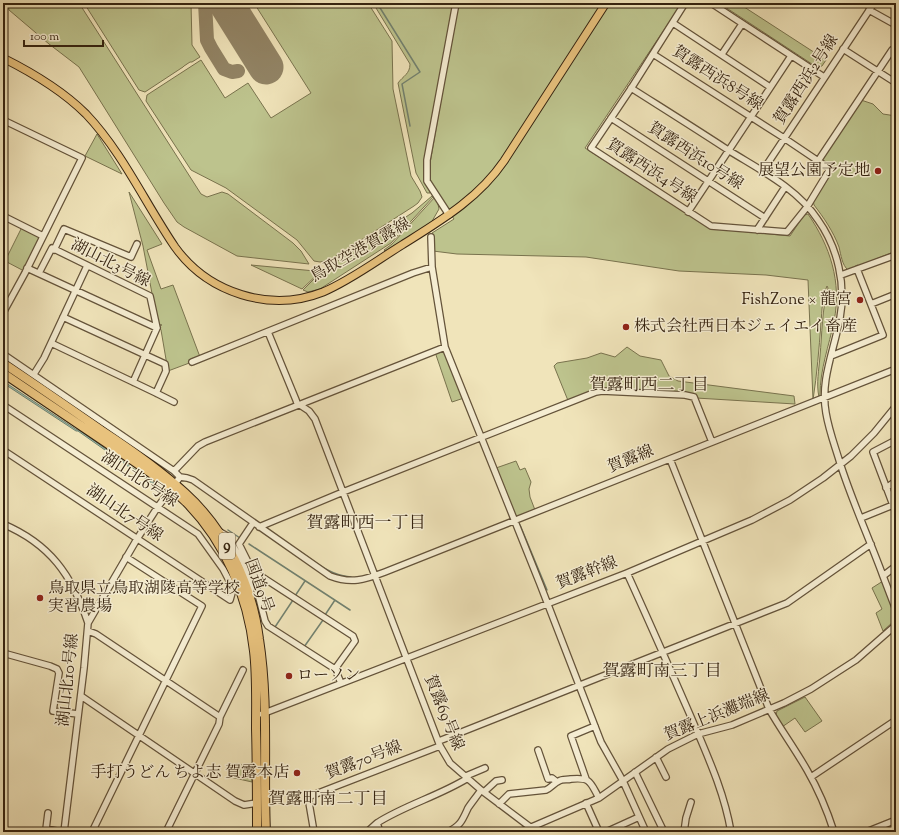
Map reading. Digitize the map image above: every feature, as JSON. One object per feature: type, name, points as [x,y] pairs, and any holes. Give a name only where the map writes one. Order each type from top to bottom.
[{"type":"highway","name":"国道9号","points":[[3,363],[135,453],[175,483],[200,507],[218,531],[236,563],[251,601],[261,647],[265,713],[266,832]]},
{"type":"highway","name":"国道9号","points":[[3,373],[136,463],[175,483],[225,556],[238,584],[248,615],[253,643],[255,665],[257,832]]},
{"type":"main road","name":"鳥取空港賀露線","points":[[3,58],[50,84],[74,103],[86,115],[111,146],[182,257],[204,277],[237,294],[270,300],[291,299],[317,294],[345,281],[449,215],[475,195],[500,168],[606,3]]},
{"type":"street","points":[[449,215],[428,182],[427,174],[428,160],[456,3]]},
{"type":"street","name":"賀露西浜4号線","points":[[686,3],[591,148],[711,226],[787,232],[807,207]]},
{"type":"street","points":[[711,3],[824,77]]},
{"type":"street","name":"賀露西浜2号線","points":[[762,172],[874,3]]},
{"type":"street","points":[[869,10],[896,25]]},
{"type":"street","points":[[673,23],[770,87]]},
{"type":"street","points":[[722,54],[742,24]]},
{"type":"street","points":[[843,49],[896,83]]},
{"type":"street","points":[[818,161],[892,50],[896,52]]},
{"type":"street","name":"賀露西浜8号線","points":[[653,54],[830,169],[807,207]]},
{"type":"street","points":[[688,212],[791,56]]},
{"type":"street","points":[[631,88],[729,150],[796,195],[818,220],[829,239],[841,275],[842,299],[840,318],[827,370],[824,398],[830,435],[896,610]]},
{"type":"street","name":"賀露西浜10号線","points":[[611,118],[765,218]]},
{"type":"street","points":[[3,120],[82,158],[3,313]]},
{"type":"street","points":[[757,230],[785,187]]},
{"type":"street","points":[[3,216],[43,236]]},
{"type":"street","points":[[54,250],[64,229],[131,257],[136,244]]},
{"type":"street","points":[[431,237],[432,267],[445,347],[595,726],[605,749],[623,781],[646,832]]},
{"type":"street","name":"湖山北3号線","points":[[39,273],[52,248],[150,296],[157,328]]},
{"type":"street","points":[[841,275],[896,254]]},
{"type":"street","points":[[34,374],[44,358],[87,266]]},
{"type":"street","points":[[192,362],[413,273],[432,267]]},
{"type":"street","points":[[27,268],[157,328],[133,382]]},
{"type":"street","points":[[831,356],[883,336],[857,269]]},
{"type":"street","points":[[871,304],[896,294]]},
{"type":"street","points":[[63,317],[164,364],[166,371],[156,393]]},
{"type":"street","name":"賀露69号線","points":[[268,332],[297,403],[301,404],[309,411],[315,419],[440,743],[450,763],[499,804],[533,828]]},
{"type":"street","points":[[51,343],[174,402]]},
{"type":"street","points":[[175,483],[174,471],[198,446],[205,442],[445,347]]},
{"type":"street","points":[[3,354],[174,471]]},
{"type":"street","name":"賀露線","points":[[175,483],[187,478],[193,480],[330,576],[349,581],[358,580],[376,576],[896,369]]},
{"type":"street","points":[[259,527],[343,492],[602,391],[694,397],[712,442]]},
{"type":"street","name":"湖山北6号線","points":[[3,405],[198,534],[223,569],[232,586],[230,600]]},
{"type":"street","name":"賀露幹線","points":[[256,716],[627,573],[752,520],[790,500],[841,464],[874,433],[896,406]]},
{"type":"street","points":[[896,440],[873,452],[896,513]]},
{"type":"street","name":"湖山北7号線","points":[[3,450],[230,600]]},
{"type":"street","points":[[670,459],[769,709],[811,777],[827,810],[834,832]]},
{"type":"street","points":[[886,488],[896,481]]},
{"type":"street","name":"湖山北10号線","points":[[63,832],[81,696],[88,622],[137,539],[175,483]]},
{"type":"street","points":[[861,518],[893,505]]},
{"type":"street","points":[[253,523],[239,544],[240,551],[249,571],[265,621],[268,626],[335,669],[341,683]]},
{"type":"street","points":[[3,524],[32,540],[54,559],[71,581],[88,622]]},
{"type":"street","points":[[218,531],[227,536],[240,551]]},
{"type":"street","points":[[440,743],[793,600],[871,544]]},
{"type":"street","points":[[92,832],[202,606],[126,557]]},
{"type":"street","points":[[883,576],[896,566]]},
{"type":"street","points":[[249,571],[251,601]]},
{"type":"street","points":[[249,571],[353,636],[355,641],[335,669]]},
{"type":"street","points":[[627,573],[663,652],[718,782],[731,832]]},
{"type":"street","name":"賀露上浜灘端線","points":[[520,832],[533,828],[598,798],[668,749],[698,734],[732,725],[811,689],[856,660],[896,625]]},
{"type":"street","points":[[88,631],[96,634],[220,717]]},
{"type":"street","points":[[3,653],[57,669],[59,673],[53,711],[78,714]]},
{"type":"street","points":[[166,832],[219,724],[220,717],[244,670]]},
{"type":"street","points":[[81,696],[239,804],[244,805],[257,803]]},
{"type":"street","points":[[811,777],[896,720]]},
{"type":"street","points":[[595,726],[571,736],[586,779],[590,782],[598,798]]},
{"type":"street","name":"賀露70号線","points":[[314,832],[308,797],[440,743]]},
{"type":"street","points":[[538,750],[548,779],[552,778],[557,782]]},
{"type":"street","points":[[656,757],[666,777]]},
{"type":"street","points":[[367,832],[377,823],[390,815],[451,789],[467,777],[485,768]]},
{"type":"street","points":[[636,772],[664,832]]},
{"type":"street","points":[[499,804],[509,794],[548,789],[559,781],[580,778],[586,779]]},
{"type":"street","points":[[448,832],[458,827],[469,807],[483,791],[496,781],[502,780]]},
{"type":"street","points":[[684,832],[686,818],[691,802]]},
{"type":"street","points":[[586,803],[600,832]]},
{"type":"street","points":[[48,812],[46,829],[63,832]]},
{"type":"street","points":[[606,832],[639,817]]},
{"type":"street","points":[[866,832],[896,820]]},
{"type":"street","points":[[377,823],[380,832]]},
{"type":"green space","points":[[8,3],[79,3],[201,194],[207,197],[222,192],[228,194],[293,243],[301,251],[309,264],[237,256],[177,222],[79,67],[9,10]]},
{"type":"green space","points":[[84,3],[191,3],[192,45],[200,57],[145,92],[139,90]]},
{"type":"green space","points":[[254,3],[368,3],[392,41],[393,89],[411,176],[422,197],[414,206],[330,260],[320,262],[314,261],[297,240],[226,188],[191,170],[146,101],[147,95],[201,60],[225,98],[248,83],[271,118],[311,93]]},
{"type":"green space","points":[[373,3],[453,3],[426,159],[430,193],[427,193],[416,173],[398,83],[408,73],[410,64]]},
{"type":"green space","points":[[458,3],[682,3],[585,148],[709,228],[790,236],[804,215],[808,214],[816,226],[828,252],[835,278],[836,292],[834,321],[823,367],[819,397],[818,376],[823,313],[828,288],[827,286],[822,304],[818,362],[813,400],[808,280],[766,275],[679,271],[586,257],[457,254],[433,251],[432,233],[454,219],[429,182],[429,169]]},
{"type":"green space","points":[[719,3],[738,3],[826,60],[822,66],[818,68]]},
{"type":"green space","points":[[861,100],[873,104],[883,114],[896,116],[896,251],[848,270],[843,263],[839,247],[834,236],[814,205],[813,200],[833,169],[822,161],[822,157]]},
{"type":"green space","points":[[97,134],[122,174],[85,156]]},
{"type":"green space","points":[[129,192],[162,244],[147,250],[161,289],[173,285],[200,357],[192,362],[168,371],[143,246]]},
{"type":"green space","points":[[432,196],[434,196],[391,243],[320,289],[308,292],[303,290],[322,271],[412,213]]},
{"type":"green space","points":[[435,197],[439,209],[431,223],[385,251],[384,250],[392,244]]},
{"type":"green space","points":[[22,227],[39,236],[40,239],[24,271],[5,261]]},
{"type":"green space","points":[[251,265],[315,271],[321,271],[302,289]]},
{"type":"green space","points":[[627,347],[640,356],[661,360],[669,376],[678,381],[794,396],[795,404],[696,398],[605,390],[569,403],[554,366],[557,363],[587,358],[601,353],[615,357]]},
{"type":"green space","points":[[442,350],[445,352],[464,398],[452,402],[435,352]]},
{"type":"green space","points":[[516,461],[520,470],[525,468],[531,482],[529,489],[530,497],[535,510],[518,517],[516,517],[496,468]]},
{"type":"green space","points":[[883,581],[896,614],[895,620],[883,631],[876,613],[882,609],[872,588]]},
{"type":"green space","points":[[805,697],[822,721],[805,732],[795,718],[782,727],[776,715],[777,711]]},
{"type":"green space","points":[[232,764],[252,765],[252,782],[230,777]]},
{"type":"shaded area","points":[[3,381],[79,430],[164,490],[163,491],[78,431],[3,383]]},
{"type":"waterway","points":[[377,3],[420,72],[402,84],[410,126]]},
{"type":"waterway","points":[[520,525],[547,590]]},
{"type":"waterway","points":[[228,530],[240,538]]},
{"type":"waterway","points":[[249,544],[350,610]]},
{"type":"waterway","points":[[298,550],[329,571],[351,577]]},
{"type":"waterway","points":[[295,596],[305,581]]},
{"type":"waterway","points":[[275,627],[293,600]]},
{"type":"waterway","points":[[325,615],[335,600]]},
{"type":"waterway","points":[[304,647],[323,620]]},
{"type":"taxiway","points":[[205,3],[207,40],[224,69],[232,72],[238,71]]},
{"type":"runway","points":[[226,3],[266,67]]},
{"type":"place","name":"展望公園予定地","points":[[878,171]]},
{"type":"place","name":"FishZone × 龍宮","points":[[860,300]]},
{"type":"place","name":"株式会社西日本ジェイエイ畜産","points":[[626,327]]},
{"type":"place","name":"鳥取県立鳥取湖陵高等学校 実習農場","points":[[40,598]]},
{"type":"place","name":"ローソン","points":[[289,676]]},
{"type":"place","name":"手打うどん ちよ志 賀露本店","points":[[297,773]]},
{"type":"district","name":"賀露町西二丁目","points":[[649,386]]},
{"type":"district","name":"賀露町西一丁目","points":[[366,524]]},
{"type":"district","name":"賀露町南三丁目","points":[[662,672]]},
{"type":"district","name":"賀露町南二丁目","points":[[328,800]]}]
